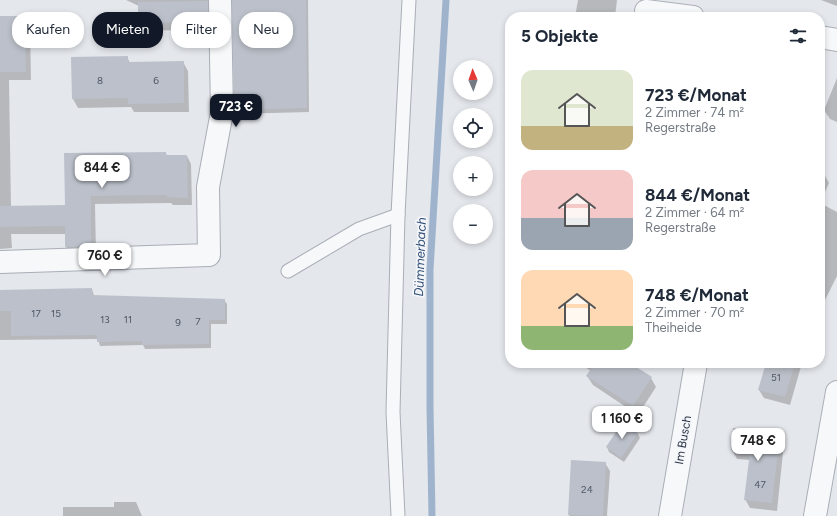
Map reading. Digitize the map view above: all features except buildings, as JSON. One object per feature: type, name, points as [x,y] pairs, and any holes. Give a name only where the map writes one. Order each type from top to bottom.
[{"type":"street","points":[[0,262],[209,255],[208,187],[222,112],[220,0]]},
{"type":"street","points":[[646,11],[654,12]]},
{"type":"street","name":"Im Busch","points":[[670,516],[695,368]]},
{"type":"street","points":[[815,516],[835,414],[837,392]]},
{"type":"lane","points":[[398,516],[393,412],[398,215],[409,0]]},
{"type":"lane","points":[[288,271],[359,229],[398,215]]},
{"type":"waterway","name":"Dümmerbach","points":[[432,516],[430,270],[446,0]]}]
